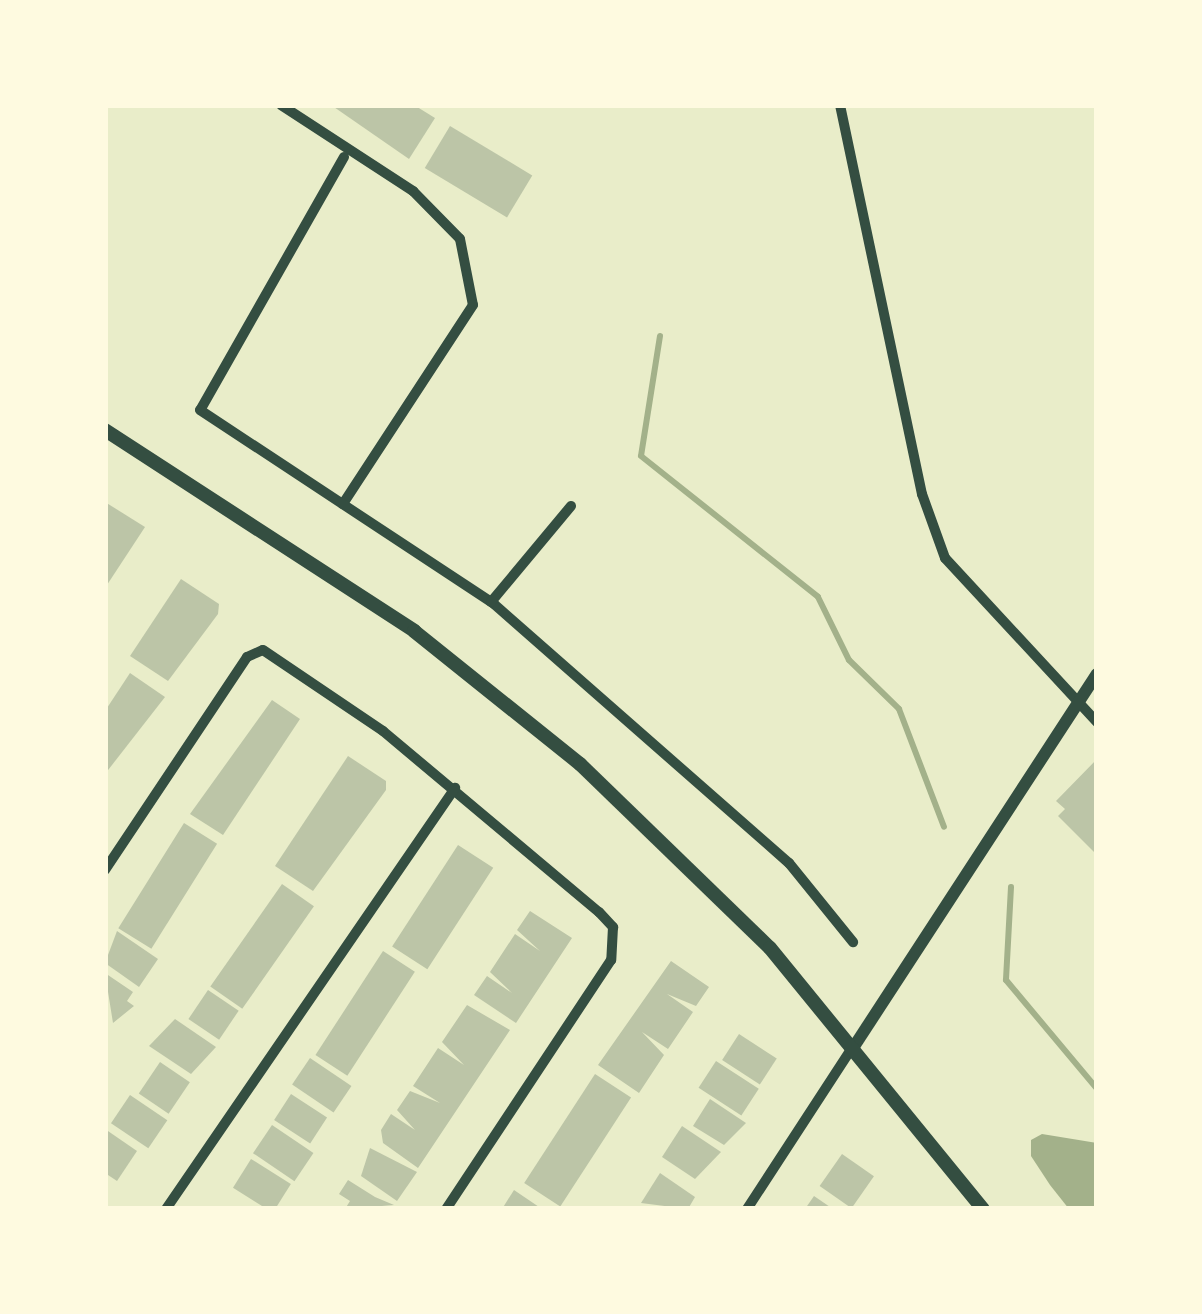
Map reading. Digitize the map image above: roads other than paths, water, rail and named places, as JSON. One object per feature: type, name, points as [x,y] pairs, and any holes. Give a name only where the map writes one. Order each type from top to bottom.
[{"type":"main road","points":[[105,430],[508,702],[679,856],[855,1044],[984,1209]]},
{"type":"street","points":[[282,105],[413,190],[460,238],[473,305],[343,504]]},
{"type":"street","points":[[840,105],[922,494],[945,558],[1097,722]]},
{"type":"street","points":[[344,157],[200,410],[491,602],[789,864],[853,942]]},
{"type":"street","points":[[491,602],[571,506]]},
{"type":"street","points":[[105,870],[248,658],[263,650],[455,788],[599,912],[616,943],[446,1209]]},
{"type":"street","points":[[746,1209],[1097,674]]},
{"type":"street","points":[[166,1209],[455,788]]},
{"type":"waterway","points":[[660,336],[641,456],[818,597],[849,660],[899,709],[944,827]]},
{"type":"waterway","points":[[1011,887],[1006,980],[1097,1089]]}]
